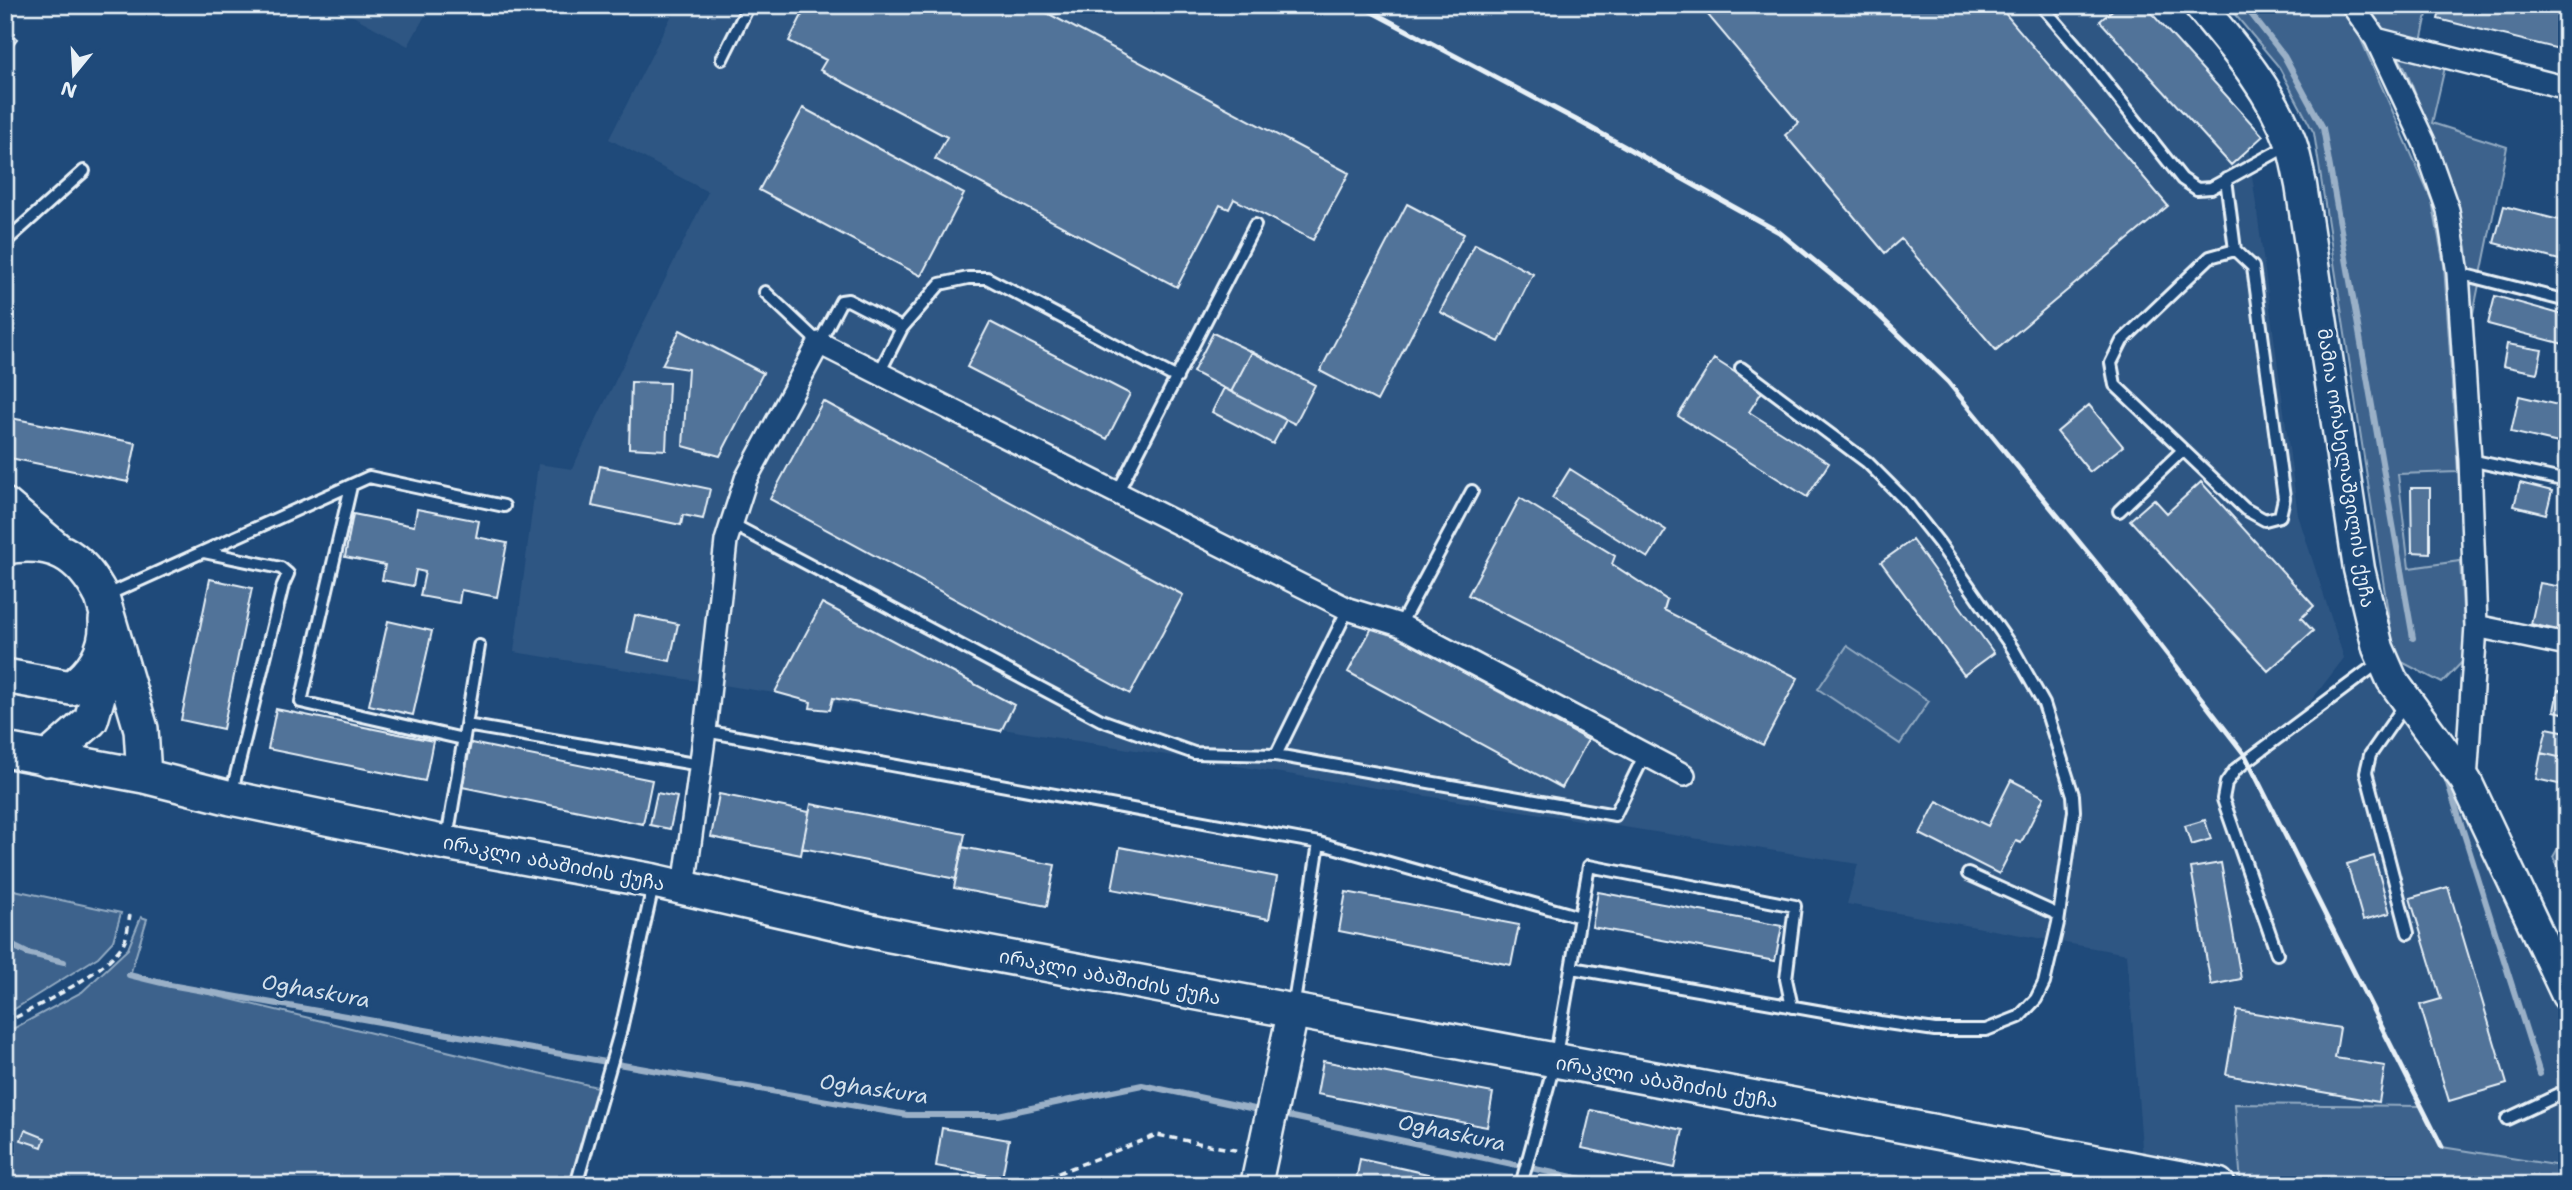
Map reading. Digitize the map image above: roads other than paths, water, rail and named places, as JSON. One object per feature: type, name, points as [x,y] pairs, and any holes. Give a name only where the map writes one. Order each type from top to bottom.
[{"type":"main road","points":[[5,505],[58,550],[77,561],[92,577],[104,602],[141,729],[144,776]]},
{"type":"main road","points":[[5,547],[28,543],[58,550]]},
{"type":"main road","points":[[5,676],[71,688],[87,676],[101,655],[107,631],[104,602]]},
{"type":"main road","points":[[47,759],[91,720],[114,643]]},
{"type":"main road","name":"ირაკლი აბაშიძის ქუჩა","points":[[5,750],[144,776],[231,798],[446,843],[669,885],[886,934],[2218,1185]]},
{"type":"street","name":"მამია ორახელაშვილის ქუჩა","points":[[2199,5],[2235,48],[2269,97],[2291,144],[2301,186],[2359,569],[2383,660],[2392,680],[2466,781],[2567,995]]},
{"type":"street","points":[[2352,5],[2376,39],[2424,142],[2448,210],[2458,273],[2470,460],[2476,626],[2466,781]]},
{"type":"street","points":[[2376,39],[2567,88]]},
{"type":"street","points":[[669,885],[700,765],[726,541],[746,479],[819,343],[1348,610],[1399,625],[1684,775]]},
{"type":"street","points":[[2476,626],[2567,645]]},
{"type":"street","points":[[1256,1185],[1293,1012]]},
{"type":"lane","points":[[722,59],[749,5]]},
{"type":"lane","points":[[2041,5],[2182,179],[2197,189],[2211,188],[2291,144]]},
{"type":"lane","points":[[5,242],[83,171]]},
{"type":"lane","points":[[2227,179],[2235,250],[2253,267],[2284,498],[2280,516],[2265,520],[2245,509],[2115,385],[2111,363],[2122,341],[2210,257],[2235,250]]},
{"type":"lane","points":[[1117,493],[1255,225]]},
{"type":"lane","points":[[2458,273],[2567,301]]},
{"type":"lane","points":[[879,373],[902,328],[940,284],[968,278],[987,278],[1177,378]]},
{"type":"lane","points":[[765,292],[819,343],[841,301],[848,300],[902,328]]},
{"type":"lane","points":[[1572,968],[1935,1030],[1986,1030],[2019,1017],[2036,999],[2051,963],[2074,811],[2073,795],[2044,704],[2013,649],[1905,500],[1867,462],[1741,368]]},
{"type":"lane","points":[[2119,511],[2183,450]]},
{"type":"lane","points":[[2470,460],[2567,481]]},
{"type":"lane","points":[[104,602],[203,551],[369,477],[505,506]]},
{"type":"lane","points":[[351,486],[301,702],[463,738]]},
{"type":"lane","points":[[1399,625],[1472,491]]},
{"type":"lane","points":[[732,524],[1101,720],[1194,753],[1276,755],[1615,815],[1645,754]]},
{"type":"lane","points":[[203,551],[281,568],[288,573],[231,798]]},
{"type":"lane","points":[[1276,755],[1348,610]]},
{"type":"lane","points":[[446,843],[480,646]]},
{"type":"lane","points":[[2277,954],[2224,799],[2226,783],[2236,769],[2383,660]]},
{"type":"lane","points":[[2408,701],[2370,755],[2366,772],[2408,933]]},
{"type":"lane","points":[[466,725],[700,765]]},
{"type":"lane","points":[[705,731],[1319,843],[1580,917]]},
{"type":"lane","points":[[1293,1012],[1319,843]]},
{"type":"lane","points":[[1521,1185],[1555,1061],[1589,866],[1795,906],[1786,979],[1792,1007]]},
{"type":"lane","points":[[1968,874],[2059,915]]},
{"type":"lane","points":[[576,1185],[621,1029],[669,885]]},
{"type":"lane","points":[[2507,1119],[2567,1091]]},
{"type":"waterway","points":[[2244,5],[2284,56],[2323,128],[2413,638]]},
{"type":"waterway","points":[[2447,780],[2540,1074]]},
{"type":"waterway","name":"Oghaskura","points":[[5,942],[27,953],[64,962]]},
{"type":"waterway","name":"Oghaskura","points":[[129,975],[170,985],[907,1115],[998,1115],[1142,1085],[1264,1111]]},
{"type":"waterway","name":"Oghaskura","points":[[1278,1114],[1610,1185]]},
{"type":"railway","points":[[1359,5],[1582,123],[1779,232],[1866,303],[1948,382],[2098,565],[2245,755],[2442,1147]]}]
